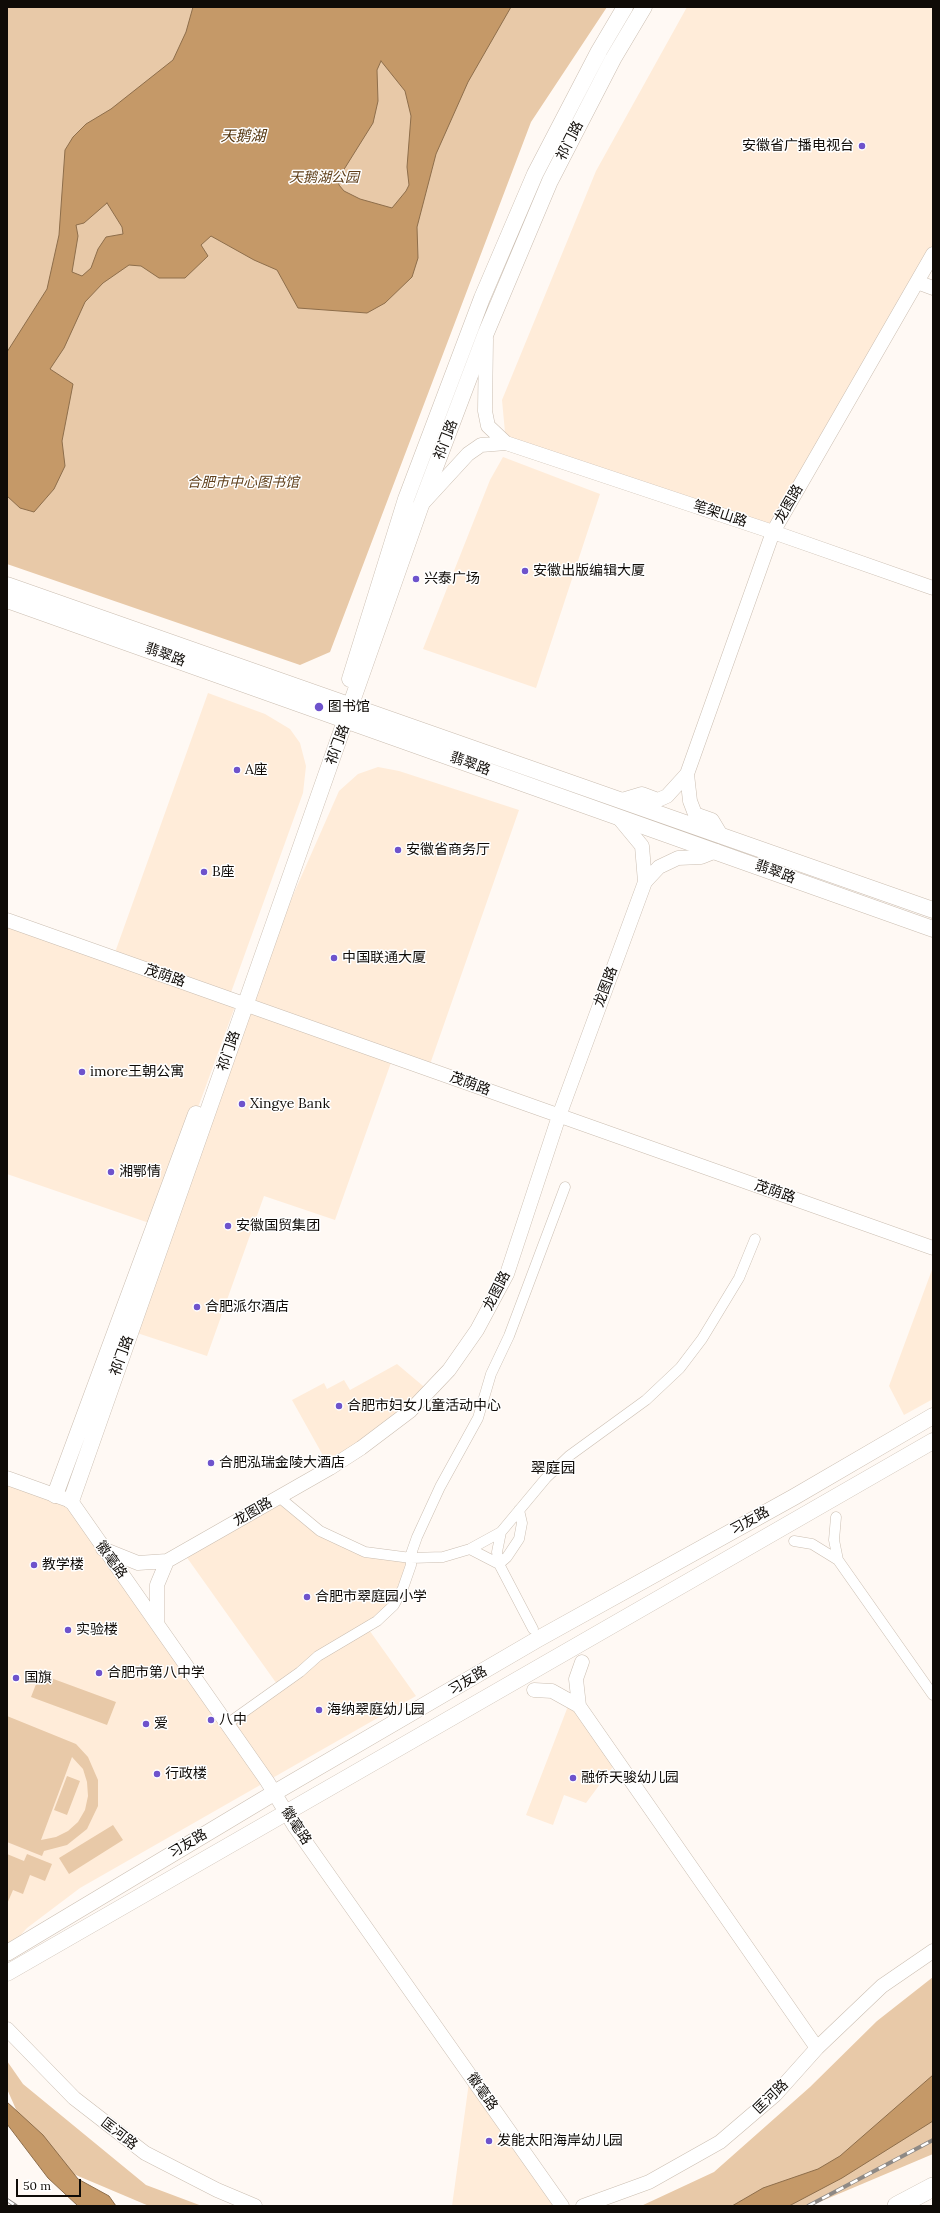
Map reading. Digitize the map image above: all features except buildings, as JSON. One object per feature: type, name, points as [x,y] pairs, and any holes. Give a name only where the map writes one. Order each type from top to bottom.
[{"type":"highway","points":[[898,2206],[933,2187]]},
{"type":"main road","name":"祁门路","points":[[345,711],[406,499],[482,298],[535,174],[599,51],[625,7]]},
{"type":"main road","name":"祁门路","points":[[71,1501],[241,1003],[345,711],[486,333],[550,181],[613,59],[644,7]]},
{"type":"main road","name":"翡翠路","points":[[7,584],[345,711],[616,816],[933,929]]},
{"type":"main road","name":"翡翠路","points":[[7,599],[345,711],[622,800],[933,910]]},
{"type":"main road","name":"祁门路","points":[[55,1495],[241,1003]]},
{"type":"main road","name":"习友路","points":[[7,1953],[274,1793],[538,1639],[794,1497],[933,1416]]},
{"type":"main road","name":"习友路","points":[[7,1972],[287,1813],[546,1661],[933,1441]]},
{"type":"street","name":"龙图路","points":[[687,774],[773,532],[933,254]]},
{"type":"street","points":[[917,282],[933,288]]},
{"type":"street","points":[[486,333],[485,410],[488,426],[506,443]]},
{"type":"street","points":[[421,505],[468,454],[481,446],[506,443]]},
{"type":"street","name":"笔架山路","points":[[506,443],[773,532],[933,588]]},
{"type":"street","points":[[7,599],[23,590]]},
{"type":"street","points":[[622,800],[642,794],[658,800],[667,796],[687,774]]},
{"type":"street","points":[[687,774],[690,801],[695,814],[712,820],[721,835]]},
{"type":"street","points":[[616,816],[632,831],[642,846],[644,882]]},
{"type":"street","points":[[644,882],[659,867],[678,858],[700,857],[716,851]]},
{"type":"street","name":"龙图路","points":[[167,1561],[330,1468],[404,1416],[449,1370],[477,1330],[506,1274],[559,1116],[644,882]]},
{"type":"street","name":"茂荫路","points":[[7,920],[933,1248]]},
{"type":"street","points":[[227,1724],[300,1672],[318,1656],[377,1621],[394,1605],[403,1588],[411,1564],[411,1558],[417,1537],[440,1487],[478,1418],[490,1374],[506,1342],[565,1186]]},
{"type":"street","points":[[279,1497],[320,1531],[340,1542],[365,1552],[411,1558],[443,1557],[470,1549],[501,1532],[546,1478],[569,1456],[646,1400],[680,1368],[702,1339],[739,1278],[755,1239]]},
{"type":"street","points":[[7,1478],[71,1501]]},
{"type":"street","name":"徽毫路","points":[[71,1501],[562,2206]]},
{"type":"street","points":[[499,1564],[508,1557],[519,1539],[522,1523],[519,1510]]},
{"type":"street","points":[[836,1517],[834,1540],[838,1560]]},
{"type":"street","points":[[501,1532],[497,1552],[499,1564],[533,1629]]},
{"type":"street","points":[[794,1541],[812,1544],[838,1560],[933,1695]]},
{"type":"street","points":[[103,1549],[138,1563],[167,1561],[157,1585],[156,1623]]},
{"type":"street","points":[[470,1549],[499,1564]]},
{"type":"street","points":[[579,1706],[576,1679],[582,1662]]},
{"type":"street","points":[[534,1690],[552,1691],[579,1706],[817,2048]]},
{"type":"street","name":"匡河路","points":[[583,2206],[649,2182],[720,2142],[775,2095],[817,2048],[882,1986],[933,1952]]},
{"type":"street","name":"匡河路","points":[[7,2029],[74,2098],[144,2153],[217,2190],[255,2206]]},
{"type":"shaded area","points":[[687,7],[933,7],[933,254],[773,532],[506,443],[502,400],[596,171]]},
{"type":"shaded area","points":[[503,457],[600,494],[536,688],[423,649],[490,480]]},
{"type":"shaded area","points":[[208,693],[265,714],[290,729],[300,743],[306,766],[303,793],[229,998],[237,1001],[155,1225],[7,1174],[7,920],[113,958]]},
{"type":"shaded area","points":[[378,767],[399,771],[519,810],[428,1070],[393,1057],[335,1220],[264,1196],[207,1356],[131,1331],[245,1004],[339,791],[358,774]]},
{"type":"shaded area","points":[[933,1267],[933,1399],[904,1415],[889,1386]]},
{"type":"shaded area","points":[[397,1364],[429,1391],[330,1468],[292,1400],[324,1383],[327,1389],[344,1380],[350,1390]]},
{"type":"shaded area","name":"合肥市第八中学","points":[[7,1478],[71,1501],[227,1724],[279,1687],[183,1552],[279,1497],[340,1542],[411,1558],[403,1588],[367,1627],[416,1696],[80,1888],[27,1928],[7,1950]]},
{"type":"shaded area","name":"融侨天骏幼儿园","points":[[570,1701],[618,1760],[586,1803],[564,1795],[553,1825],[526,1815]]},
{"type":"shaded area","name":"发能太阳海岸幼儿园","points":[[470,2075],[562,2206],[452,2206]]},
{"type":"green space","name":"天鹅湖公园","points":[[7,7],[607,7],[531,122],[330,652],[300,665],[7,564]]},
{"type":"green space","points":[[40,1674],[116,1702],[107,1725],[31,1697]]},
{"type":"green space","points":[[7,1716],[76,1744],[88,1757],[98,1780],[98,1806],[87,1829],[67,1845],[44,1851],[42,1856],[7,1842]],"holes":[[[72,1757],[83,1769],[87,1782],[88,1796],[85,1810],[78,1822],[68,1831],[56,1837],[41,1840]]]},
{"type":"green space","points":[[67,1776],[80,1781],[67,1815],[54,1810]]},
{"type":"green space","points":[[113,1825],[123,1840],[69,1874],[59,1858]]},
{"type":"green space","points":[[7,1854],[24,1861],[27,1854],[52,1864],[45,1881],[30,1875],[23,1894],[13,1890],[7,1904]]},
{"type":"green space","points":[[933,1977],[933,2154],[810,2206],[641,2206],[714,2172],[810,2087],[877,2021]]},
{"type":"green space","points":[[7,2061],[23,2084],[146,2185],[202,2206],[149,2206],[38,2159],[7,2089]]},
{"type":"water","name":"天鹅湖","points":[[193,7],[511,7],[468,82],[436,154],[417,227],[418,258],[412,277],[385,303],[367,313],[298,308],[277,270],[254,260],[211,236],[201,245],[208,256],[185,278],[159,278],[141,266],[129,265],[103,283],[85,302],[64,348],[50,369],[73,384],[62,441],[65,466],[54,489],[34,512],[20,508],[7,496],[7,352],[47,289],[59,235],[65,150],[73,137],[86,124],[111,109],[173,60],[186,32]],"holes":[[[381,61],[405,91],[411,116],[407,167],[409,185],[392,208],[360,199],[344,191],[339,185],[338,179],[373,123],[378,101],[377,70]],[[107,203],[122,227],[123,234],[106,237],[98,249],[91,268],[82,276],[72,272],[78,236],[76,225],[84,223]]]},
{"type":"water","points":[[933,2075],[933,2121],[842,2178],[789,2206],[732,2206],[763,2188],[818,2169],[840,2156]]},
{"type":"water","points":[[7,2102],[43,2135],[78,2179],[109,2196],[116,2206],[78,2206],[48,2178],[7,2124]]},
{"type":"railway","points":[[808,2206],[933,2140]]},
{"type":"railway","points":[[7,2200],[16,2206]]},
{"type":"place","name":"安徽省广播电视台","points":[[862,146]]},
{"type":"place","name":"安徽出版编辑大厦","points":[[525,571]]},
{"type":"place","name":"兴泰广场","points":[[416,579]]},
{"type":"place","name":"图书馆","points":[[319,707]]},
{"type":"place","name":"A座","points":[[237,770]]},
{"type":"place","name":"安徽省商务厅","points":[[398,850]]},
{"type":"place","name":"B座","points":[[204,872]]},
{"type":"place","name":"中国联通大厦","points":[[334,958]]},
{"type":"place","name":"imore王朝公寓","points":[[82,1072]]},
{"type":"place","name":"Xingye Bank","points":[[242,1104]]},
{"type":"place","name":"湘鄂情","points":[[111,1172]]},
{"type":"place","name":"安徽国贸集团","points":[[228,1226]]},
{"type":"place","name":"合肥派尔酒店","points":[[197,1307]]},
{"type":"place","name":"合肥市妇女儿童活动中心","points":[[339,1406]]},
{"type":"place","name":"合肥泓瑞金陵大酒店","points":[[211,1463]]},
{"type":"place","name":"教学楼","points":[[34,1565]]},
{"type":"place","name":"合肥市翠庭园小学","points":[[307,1597]]},
{"type":"place","name":"实验楼","points":[[68,1630]]},
{"type":"place","name":"合肥市第八中学","points":[[99,1673]]},
{"type":"place","name":"国旗","points":[[16,1678]]},
{"type":"place","name":"海纳翠庭幼儿园","points":[[319,1710]]},
{"type":"place","name":"八中","points":[[211,1720]]},
{"type":"place","name":"爱","points":[[146,1724]]},
{"type":"place","name":"行政楼","points":[[157,1774]]},
{"type":"place","name":"融侨天骏幼儿园","points":[[573,1778]]},
{"type":"place","name":"发能太阳海岸幼儿园","points":[[489,2141]]},
{"type":"district","name":"翠庭园","points":[[553,1469]]},
{"type":"park label","name":"合肥市中心图书馆","points":[[243,483]]}]
